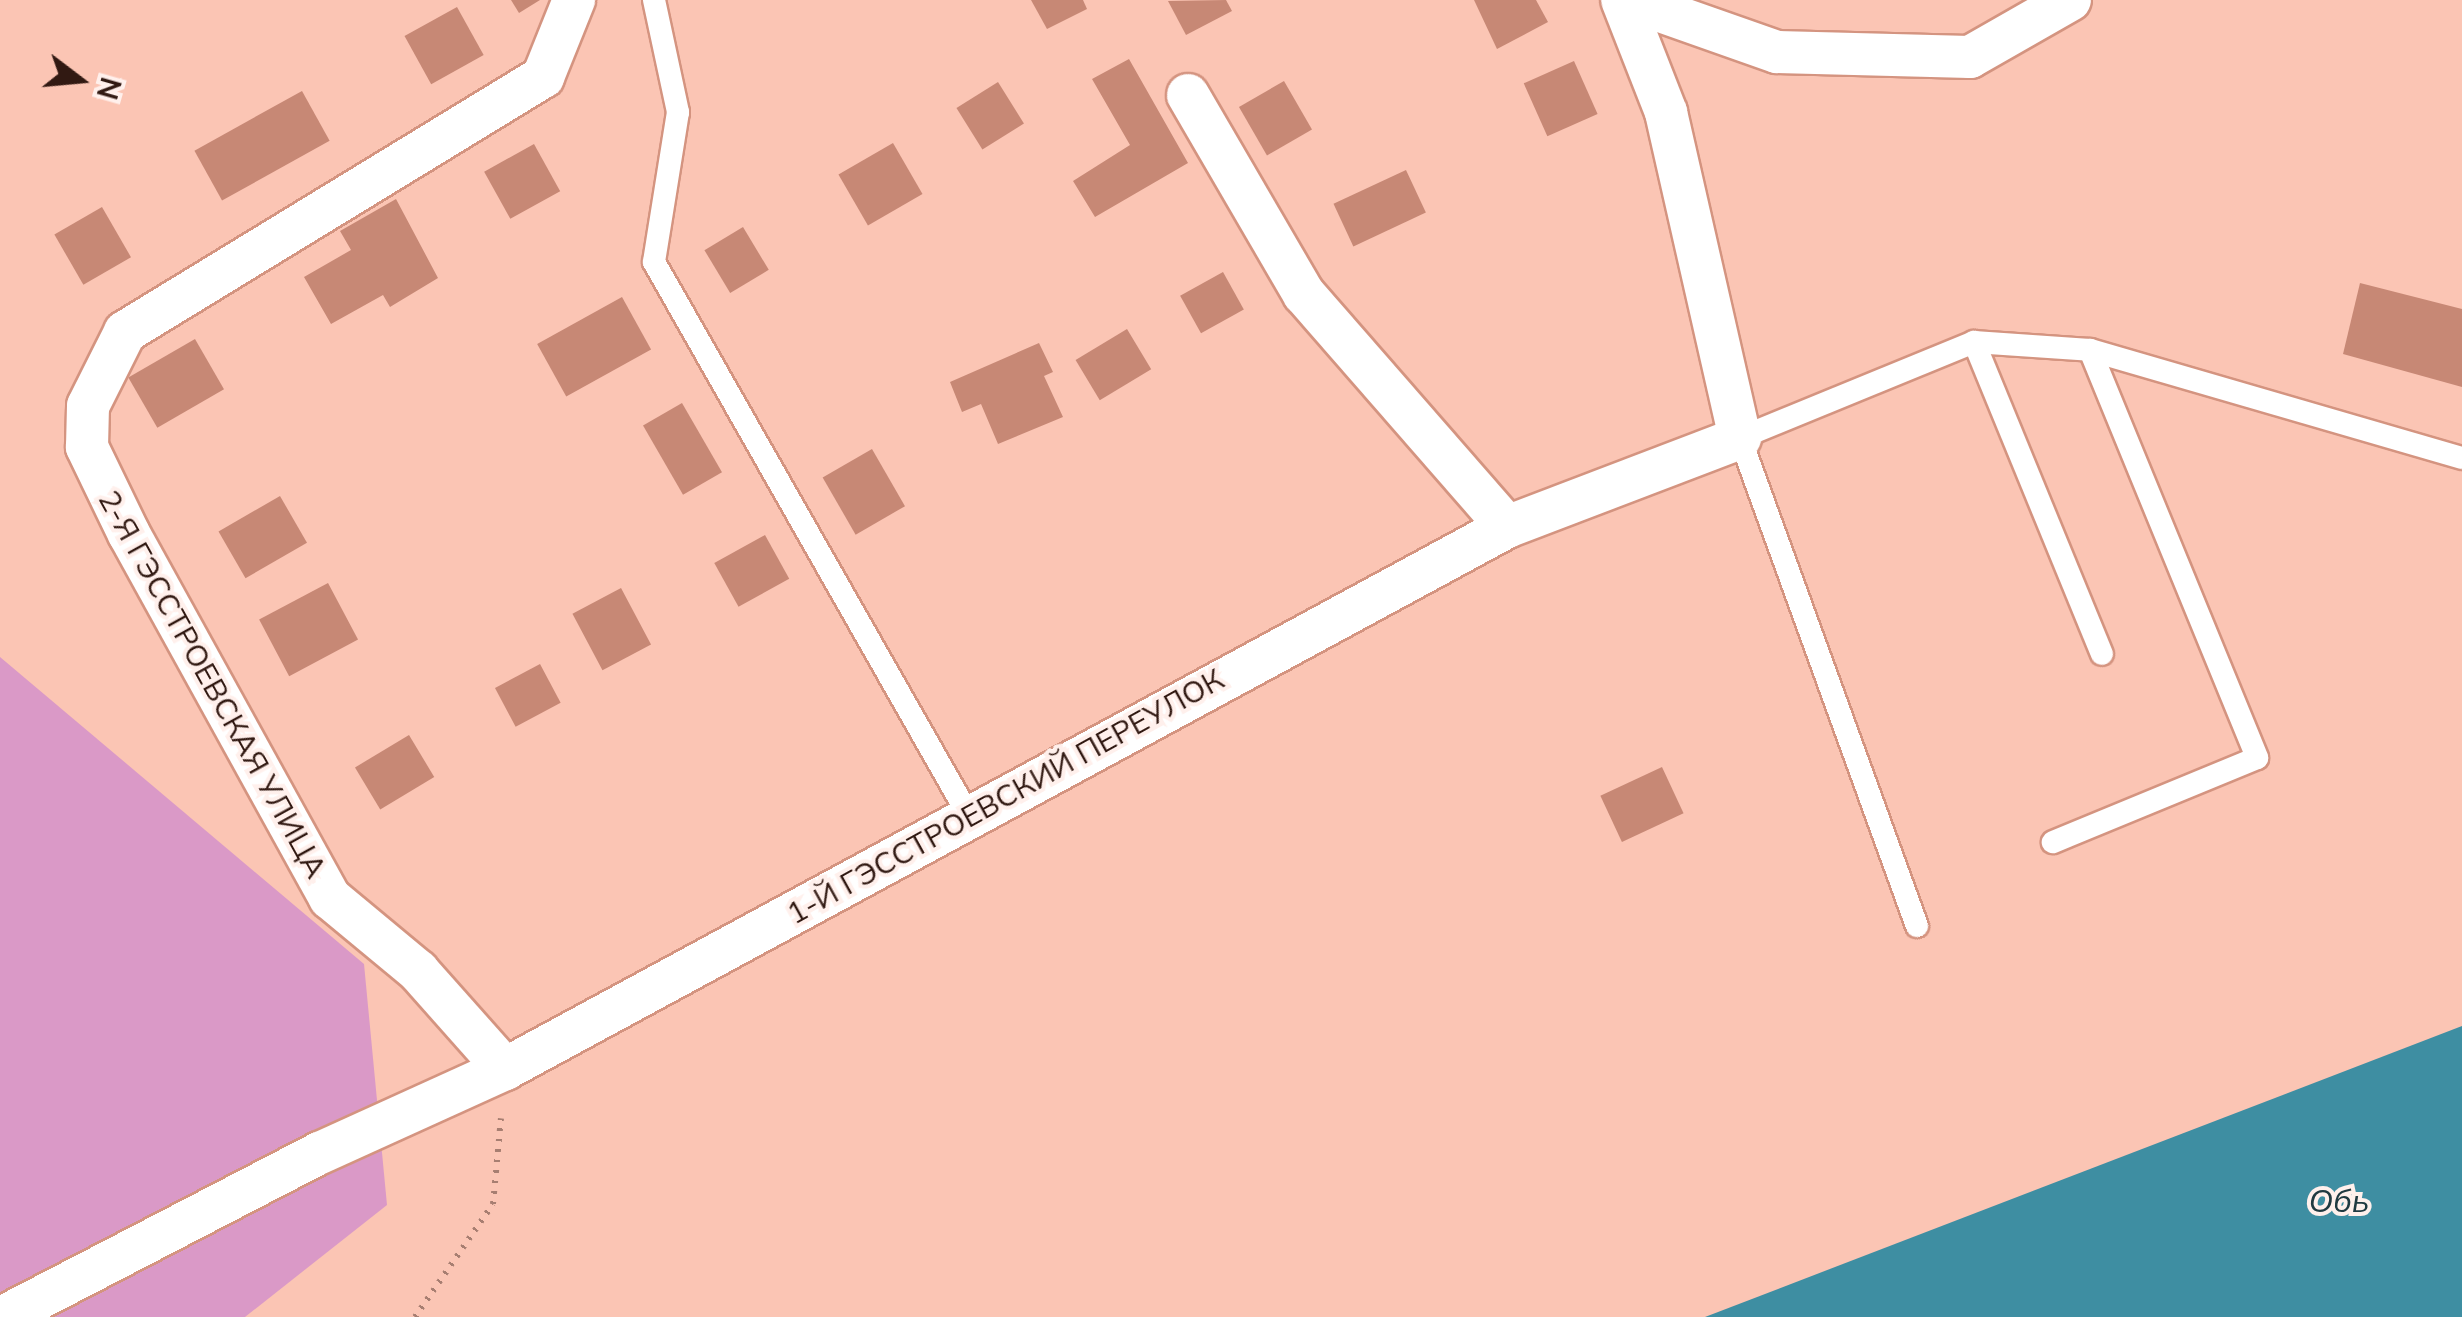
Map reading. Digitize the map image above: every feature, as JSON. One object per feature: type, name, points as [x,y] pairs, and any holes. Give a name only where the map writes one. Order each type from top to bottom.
[{"type":"street","name":"2-Я ГЭССТРОЕВСКАЯ УЛИЦА","points":[[506,1069],[418,971],[330,898],[121,517],[87,447],[88,406],[125,332],[544,76],[574,0]]},
{"type":"street","points":[[1625,0],[1777,52],[1970,57],[2070,0]]},
{"type":"street","points":[[1625,0],[1666,112],[1740,438]]},
{"type":"street","points":[[1188,95],[1304,294],[1507,527]]},
{"type":"street","name":"1-Й ГЭССТРОЕВСКИЙ ПЕРЕУЛОК","points":[[3,1317],[320,1154],[506,1069],[968,814],[1507,527],[1740,438]]},
{"type":"lane","points":[[654,0],[678,112],[654,262],[968,814]]},
{"type":"lane","points":[[1974,342],[2102,654]]},
{"type":"lane","points":[[1916,926],[1740,438],[1974,342],[2090,350],[2462,458]]},
{"type":"lane","points":[[2054,842],[2257,758],[2090,350]]},
{"type":"path","points":[[415,1317],[493,1204],[506,1069]]},
{"type":"shaded area","points":[[0,657],[364,964],[387,1205],[245,1317],[0,1317]]},
{"type":"water","name":"Обь","points":[[2462,1026],[2462,1317],[1705,1317]]},
{"type":"building","points":[[511,0],[540,0],[519,13]]},
{"type":"building","points":[[1031,0],[1083,0],[1087,9],[1047,29]]},
{"type":"building","points":[[1226,0],[1232,11],[1186,35],[1168,1]]},
{"type":"building","points":[[1474,0],[1536,0],[1548,22],[1497,49]]},
{"type":"building","points":[[457,7],[484,55],[431,84],[405,36]]},
{"type":"building","points":[[1129,59],[1188,163],[1095,217],[1073,181],[1130,145],[1092,79]]},
{"type":"building","points":[[1574,61],[1598,114],[1547,136],[1524,83]]},
{"type":"building","points":[[1284,81],[1312,129],[1267,155],[1239,107]]},
{"type":"building","points":[[998,82],[1024,124],[982,150],[956,108]]},
{"type":"building","points":[[302,91],[330,141],[222,200],[194,151]]},
{"type":"building","points":[[893,143],[922,194],[868,226],[838,174]]},
{"type":"building","points":[[534,144],[560,191],[510,219],[484,172]]},
{"type":"building","points":[[1406,170],[1426,213],[1353,246],[1333,204]]},
{"type":"building","points":[[396,199],[438,278],[390,307],[383,295],[331,324],[304,277],[351,250],[340,231]]},
{"type":"building","points":[[102,207],[131,257],[83,285],[54,234]]},
{"type":"building","points":[[743,227],[769,270],[730,293],[704,250]]},
{"type":"building","points":[[1223,272],[1244,310],[1201,333],[1180,296]]},
{"type":"building","points":[[2360,283],[2462,309],[2462,387],[2343,354]]},
{"type":"building","points":[[622,297],[651,349],[566,397],[537,344]]},
{"type":"building","points":[[1127,329],[1151,369],[1100,400],[1076,360]]},
{"type":"building","points":[[195,339],[224,389],[157,428],[128,378]]},
{"type":"building","points":[[1039,343],[1053,372],[1044,376],[1063,417],[998,444],[981,404],[962,412],[950,382]]},
{"type":"building","points":[[682,403],[722,472],[683,495],[643,426]]},
{"type":"building","points":[[872,449],[905,506],[856,535],[823,478]]},
{"type":"building","points":[[280,496],[307,543],[246,578],[219,532]]},
{"type":"building","points":[[765,535],[789,579],[739,607],[714,563]]},
{"type":"building","points":[[328,583],[358,640],[289,676],[259,620]]},
{"type":"building","points":[[621,588],[651,645],[602,670],[572,614]]},
{"type":"building","points":[[540,664],[561,703],[516,727],[495,688]]},
{"type":"building","points":[[409,735],[434,777],[380,809],[355,767]]},
{"type":"building","points":[[1662,767],[1684,813],[1622,842],[1600,796]]}]
